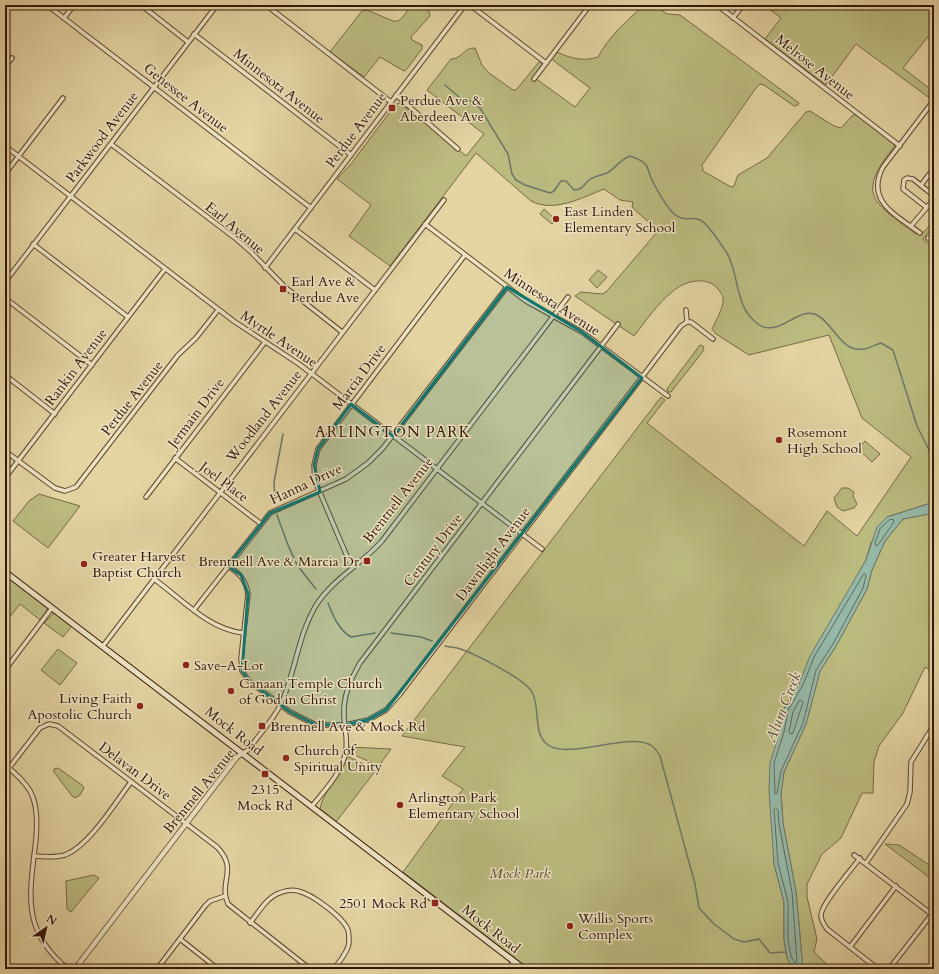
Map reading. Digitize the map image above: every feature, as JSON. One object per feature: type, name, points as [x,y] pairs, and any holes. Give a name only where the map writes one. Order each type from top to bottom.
[{"type":"main road","name":"Mock Road","points":[[5,572],[524,969]]},
{"type":"street","name":"Genessee Avenue","points":[[47,5],[311,208]]},
{"type":"street","points":[[64,18],[74,5]]},
{"type":"street","points":[[140,5],[188,42]]},
{"type":"street","name":"Parkwood Avenue","points":[[5,282],[217,5]]},
{"type":"street","points":[[266,5],[391,102]]},
{"type":"street","name":"Perdue Avenue","points":[[265,268],[464,5]]},
{"type":"street","points":[[470,5],[546,63]]},
{"type":"street","points":[[534,79],[590,5]]},
{"type":"street","name":"Melrose Avenue","points":[[717,5],[900,146]]},
{"type":"street","points":[[733,18],[743,5]]},
{"type":"street","name":"Minnesota Avenue","points":[[194,34],[351,155]]},
{"type":"street","points":[[5,67],[12,58]]},
{"type":"street","points":[[396,95],[458,148]]},
{"type":"street","points":[[5,174],[63,98]]},
{"type":"street","points":[[920,233],[891,211],[879,198],[876,186],[878,176],[883,167],[934,100]]},
{"type":"street","points":[[934,139],[934,150]]},
{"type":"street","name":"Earl Avenue","points":[[111,144],[235,238],[285,287],[342,332]]},
{"type":"street","name":"Myrtle Avenue","points":[[5,146],[218,310],[265,342],[280,350],[542,549]]},
{"type":"street","points":[[922,185],[934,168]]},
{"type":"street","points":[[911,226],[926,207],[934,200],[934,196],[910,177],[904,180],[902,186],[903,189],[926,207]]},
{"type":"street","name":"Woodland Avenue","points":[[103,646],[444,200]]},
{"type":"street","name":"Minnesota Avenue","points":[[425,224],[506,287],[526,301],[582,332],[668,396]]},
{"type":"street","points":[[295,229],[375,290]]},
{"type":"street","points":[[928,238],[934,240]]},
{"type":"street","points":[[33,244],[128,317]]},
{"type":"street","name":"Marcia Drive","points":[[352,568],[315,481],[314,465],[318,449],[465,255]]},
{"type":"street","name":"Rankin Avenue","points":[[5,478],[165,269]]},
{"type":"street","name":"Hanna Drive","points":[[194,610],[270,513],[320,492],[346,479],[368,463],[393,436],[506,287]]},
{"type":"street","name":"Brentnell Avenue","points":[[75,969],[237,757],[248,750],[270,721],[285,695],[301,637],[315,608],[333,584],[373,551],[568,297]]},
{"type":"street","points":[[5,298],[92,365]]},
{"type":"street","name":"Perdue Avenue","points":[[18,461],[58,490],[65,491],[71,489],[81,482],[178,355],[196,338],[218,310]]},
{"type":"street","points":[[686,310],[687,322],[691,322],[712,339]]},
{"type":"street","name":"Dawnlight Avenue","points":[[228,566],[241,575],[246,584],[248,594],[241,658],[242,671],[249,681],[290,712],[316,724],[345,725],[368,720],[386,710],[391,704],[523,534],[681,326],[687,322]]},
{"type":"street","name":"Century Drive","points":[[312,806],[337,774],[345,755],[347,735],[344,714],[347,687],[360,663],[618,324]]},
{"type":"street","name":"Jermain Drive","points":[[146,497],[265,342]]},
{"type":"street","points":[[5,375],[55,414]]},
{"type":"street","points":[[5,451],[18,461]]},
{"type":"street","name":"Joel Place","points":[[175,458],[260,524]]},
{"type":"street","points":[[154,579],[208,620],[227,630],[243,633]]},
{"type":"street","points":[[5,670],[52,608]]},
{"type":"street","name":"Delavan Drive","points":[[7,767],[40,728],[44,725],[53,724],[186,824],[224,855],[228,864],[225,896]]},
{"type":"street","points":[[866,863],[910,798],[911,762],[934,725]]},
{"type":"street","points":[[7,767],[31,792],[38,820],[30,892],[31,914],[40,936],[55,957],[68,969]]},
{"type":"street","points":[[34,856],[49,858],[65,854],[81,846],[131,782]]},
{"type":"street","points":[[854,855],[860,858],[933,915],[889,969]]},
{"type":"street","points":[[860,858],[826,902],[821,915],[822,922],[827,929],[878,969]]},
{"type":"street","points":[[850,947],[896,886]]},
{"type":"street","points":[[250,923],[265,903],[276,894],[291,890],[299,891],[312,897],[340,918],[348,930],[349,944],[343,957],[334,969]]},
{"type":"street","points":[[157,969],[205,906],[210,901],[225,896],[234,910],[310,969]]},
{"type":"street","points":[[180,939],[218,969]]},
{"type":"street","points":[[508,969],[514,961]]},
{"type":"highlighted area","points":[[507,287],[582,332],[642,378],[386,710],[368,720],[345,725],[316,725],[290,712],[249,681],[242,671],[248,594],[241,575],[228,566],[270,513],[320,492],[314,465],[318,449],[351,404],[393,436]]},
{"type":"green space","points":[[411,5],[420,5],[429,11],[430,16],[411,37],[412,40],[422,45],[422,49],[406,70],[404,71],[380,57],[364,77],[330,52],[362,11],[367,10],[393,21],[398,21],[403,17]]},
{"type":"green space","name":"Mock Park","points":[[644,5],[654,5],[667,14],[680,15],[799,103],[798,105],[794,106],[764,85],[760,84],[702,165],[703,171],[731,187],[734,186],[738,175],[767,158],[806,112],[810,111],[834,126],[841,128],[853,115],[857,115],[891,141],[895,146],[875,176],[873,187],[874,196],[880,205],[889,214],[916,234],[924,232],[934,220],[934,225],[923,239],[934,248],[934,502],[887,517],[871,543],[866,560],[784,709],[780,731],[774,864],[784,902],[784,940],[787,958],[793,969],[529,969],[403,872],[463,789],[442,776],[465,747],[402,736],[661,397],[665,400],[647,423],[804,546],[827,511],[857,536],[911,457],[862,418],[829,335],[749,355],[716,334],[712,329],[721,310],[723,297],[713,285],[702,281],[695,281],[683,285],[672,292],[657,307],[634,336],[575,296],[581,292],[602,294],[606,292],[658,231],[632,207],[633,202],[620,200],[604,189],[568,203],[558,205],[540,204],[531,201],[476,153],[390,266],[349,236],[371,205],[337,179],[351,164],[395,105],[399,103],[422,119],[466,156],[484,134],[427,90],[451,59],[458,57],[468,49],[475,48],[482,65],[489,73],[513,90],[516,90],[539,62],[542,63],[543,66],[535,78],[575,107],[590,88],[552,58],[557,52],[577,59],[598,57],[607,42]]},
{"type":"green space","points":[[764,5],[934,5],[934,29],[903,68],[934,92],[931,99],[856,44],[826,85],[765,39],[781,18]]},
{"type":"green space","points":[[544,209],[556,220],[552,224],[540,214]]},
{"type":"green space","points":[[598,270],[607,277],[597,288],[589,280]]},
{"type":"green space","points":[[700,345],[703,346],[704,350],[671,392],[668,392],[667,389]]},
{"type":"green space","points":[[865,441],[880,454],[872,462],[858,449]]},
{"type":"green space","points":[[842,488],[848,488],[854,492],[853,496],[857,504],[854,508],[843,511],[837,507],[834,498]]},
{"type":"green space","points":[[39,494],[80,506],[48,548],[13,521],[29,501]]},
{"type":"green space","points":[[934,513],[934,672],[925,667],[903,713],[879,746],[874,762],[873,793],[862,793],[841,838],[822,854],[807,884],[807,897],[817,939],[814,952],[832,969],[803,969],[796,892],[783,823],[781,793],[784,772],[806,724],[820,671],[836,646],[867,589],[872,570],[885,541],[903,519]]},
{"type":"green space","points":[[5,578],[10,578],[47,607],[47,610],[40,620],[20,604],[8,619],[5,617]]},
{"type":"green space","points":[[54,613],[72,626],[63,637],[44,623]]},
{"type":"green space","points":[[58,649],[77,663],[60,685],[41,670]]},
{"type":"green space","points":[[349,747],[391,749],[379,766],[348,752]]},
{"type":"green space","points":[[347,756],[376,770],[336,822],[320,809],[325,795],[342,770]]},
{"type":"green space","points":[[58,768],[82,785],[84,788],[80,795],[75,798],[72,796],[54,772],[54,769]]},
{"type":"green space","points":[[885,844],[899,845],[934,868],[934,881]]},
{"type":"green space","points":[[94,875],[99,878],[71,912],[67,909],[66,881]]},
{"type":"water","points":[[934,502],[934,513],[903,519],[885,541],[872,570],[867,589],[836,646],[820,671],[806,724],[784,772],[781,793],[783,823],[796,892],[803,969],[793,969],[787,958],[784,940],[784,902],[774,864],[769,790],[770,763],[780,731],[784,709],[799,684],[810,656],[866,560],[877,527],[887,517]]},
{"type":"waterway","points":[[445,85],[460,98],[473,102],[480,108],[508,154],[512,174],[516,180],[525,185],[550,193],[554,191],[561,181],[566,181],[574,190],[577,190],[591,179],[607,173],[630,156],[643,162],[646,165],[659,194],[672,212],[679,217],[700,220],[707,225],[715,235],[731,262],[738,291],[745,309],[750,317],[758,324],[766,328],[773,328],[803,314],[810,313],[823,319],[838,337],[849,347],[864,349],[881,343],[893,350],[917,426],[934,460]]},
{"type":"waterway","points":[[275,502],[274,482],[283,434]]},
{"type":"waterway","points":[[277,515],[297,565],[316,589]]},
{"type":"waterway","points":[[328,603],[334,618],[340,627],[351,637],[375,633]]},
{"type":"waterway","points":[[391,633],[421,637],[432,641]]},
{"type":"waterway","points":[[445,646],[457,648],[485,660],[509,673],[527,687],[532,692],[535,699],[540,734],[548,745],[558,749],[585,748],[630,742],[642,742],[652,746],[660,756],[695,884],[699,908],[714,924],[734,939],[744,942],[759,939],[770,953],[786,952]]},
{"type":"place","name":"Perdue Ave & Aberdeen Ave","points":[[392,108]]},
{"type":"place","name":"East Linden Elementary School","points":[[556,219]]},
{"type":"place","name":"Earl Ave & Perdue Ave","points":[[283,289]]},
{"type":"place","name":"Rosemont High School","points":[[779,440]]},
{"type":"place","name":"Brentnell Ave & Marcia Dr","points":[[367,561]]},
{"type":"place","name":"Greater Harvest Baptist Church","points":[[84,564]]},
{"type":"place","name":"Save-A-Lot","points":[[186,665]]},
{"type":"place","name":"Canaan Temple Church of God in Christ","points":[[231,691]]},
{"type":"place","name":"Living Faith Apostolic Church","points":[[140,706]]},
{"type":"place","name":"Brentnell Ave & Mock Rd","points":[[262,726]]},
{"type":"place","name":"Church of Spiritual Unity","points":[[286,758]]},
{"type":"place","name":"2315 Mock Rd","points":[[265,774]]},
{"type":"place","name":"Arlington Park Elementary School","points":[[400,805]]},
{"type":"place","name":"2501 Mock Rd","points":[[435,903]]},
{"type":"place","name":"Willis Sports Complex","points":[[570,926]]},
{"type":"district","name":"ARLINGTON PARK","points":[[393,432]]},
{"type":"water label","name":"Alum Creek","points":[[783,707]]}]
